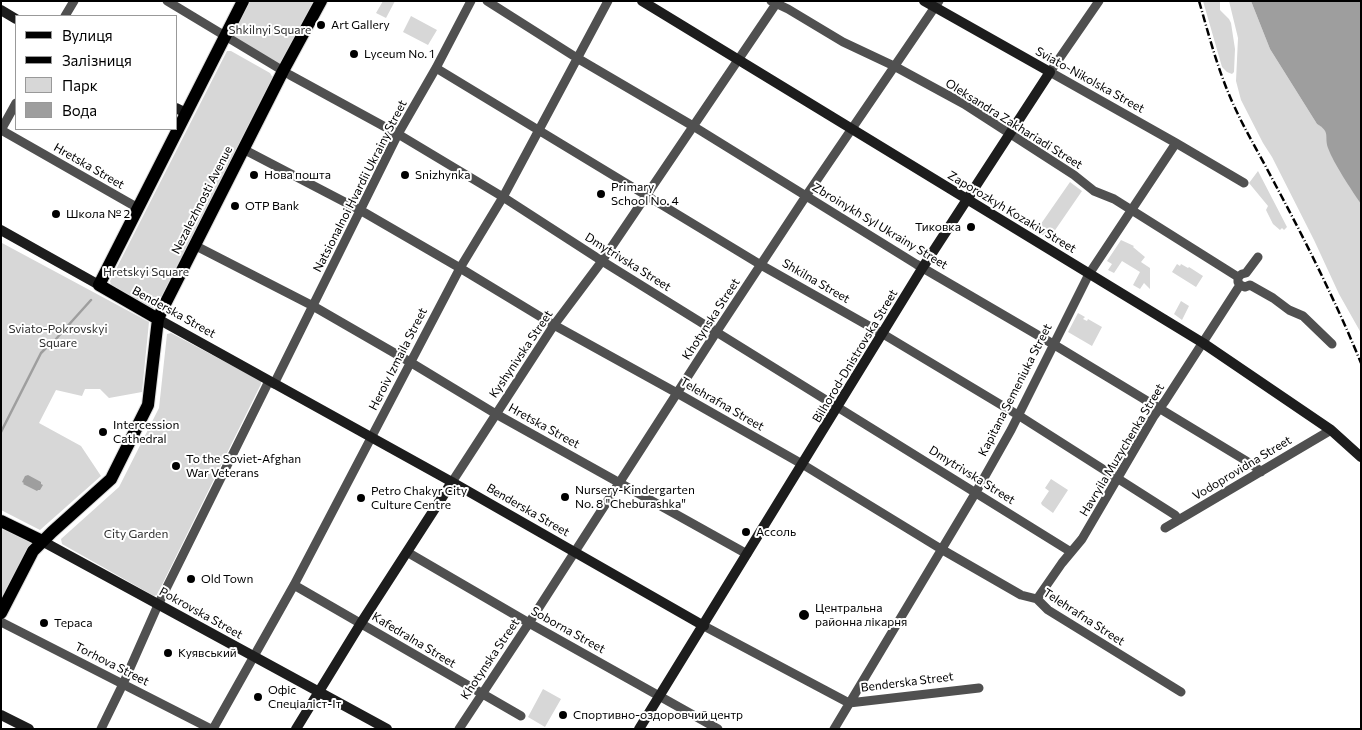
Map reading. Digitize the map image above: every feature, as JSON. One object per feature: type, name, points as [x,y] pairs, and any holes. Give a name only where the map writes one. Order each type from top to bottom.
[{"type":"main road","points":[[181,110],[225,37],[242,1]]},
{"type":"main road","name":"Nezalezhnosti Avenue","points":[[1,613],[33,551],[111,479],[148,405],[158,318],[283,71],[321,1]]},
{"type":"main road","points":[[99,285],[138,208],[172,130]]},
{"type":"main road","name":"Benderska Street","points":[[99,285],[158,318]]},
{"type":"main road","name":"Pokrovska Street","points":[[1,521],[42,541]]},
{"type":"street","points":[[67,15],[74,1]]},
{"type":"street","name":"Dmytrivska Street","points":[[167,1],[283,71],[398,134],[503,197],[602,261],[1072,552]]},
{"type":"street","name":"Natsionalnoi Hvardii Ukrainy Street","points":[[100,729],[123,684],[158,605],[313,306],[398,134],[436,68],[471,1]]},
{"type":"street","name":"Zbroinykh Syl Ukrainy Street","points":[[487,1],[577,58],[693,126],[923,268],[1160,408],[1253,465],[1261,472]]},
{"type":"street","name":"Heroiv Izmaila Street","points":[[212,729],[294,585],[460,268],[503,197],[608,1]]},
{"type":"street","name":"Zaporozkyh Kozakiv Street","points":[[642,1],[1203,343],[1331,430],[1361,457]]},
{"type":"street","name":"Sviato-Nikolska Street","points":[[924,1],[937,4],[1050,72],[1244,183]]},
{"type":"street","name":"Kyshynivska Street","points":[[296,729],[320,693],[361,623],[554,325],[602,261],[775,2]]},
{"type":"street","name":"Oleksandra Zakhariadi Street","points":[[775,2],[843,42],[894,66],[964,104],[1009,135],[1074,175],[1094,191],[1114,200],[1289,310],[1308,319],[1332,344]]},
{"type":"street","name":"Bilhorod-Dnistrovska Street","points":[[639,729],[923,268],[1094,3]]},
{"type":"street","name":"Khotynska Street","points":[[459,729],[806,196],[937,4]]},
{"type":"street","points":[[1,10],[15,18]]},
{"type":"street","name":"Shkilna Street","points":[[436,68],[761,265],[883,334],[1018,415],[1175,515],[1179,520]]},
{"type":"street","points":[[1,130],[15,105]]},
{"type":"street","name":"Hretska Street","points":[[1,130],[138,208]]},
{"type":"street","name":"Kapitana Semeniuka Street","points":[[834,729],[976,492],[1018,415],[1089,274],[1176,143]]},
{"type":"street","name":"Telehrafna Street","points":[[243,149],[360,210],[554,325],[802,464],[941,549],[1021,595],[1037,599],[1048,610],[1181,692]]},
{"type":"street","name":"Benderska Street","points":[[1,230],[99,285]]},
{"type":"street","name":"Hretska Street","points":[[198,247],[313,306],[496,414],[747,554]]},
{"type":"street","name":"Havryila Muzychenka Street","points":[[1037,599],[1082,539],[1160,408],[1258,257]]},
{"type":"street","name":"Benderska Street","points":[[158,318],[452,482],[704,626],[849,703],[979,688]]},
{"type":"street","name":"Vodoprovidna Street","points":[[1165,528],[1331,430]]},
{"type":"street","name":"Pokrovska Street","points":[[42,541],[387,729]]},
{"type":"street","name":"Soborna Street","points":[[408,552],[529,623],[718,729]]},
{"type":"street","name":"Kafedralna Street","points":[[294,585],[521,716]]},
{"type":"street","name":"Torhova Street","points":[[1,622],[212,729]]},
{"type":"street","points":[[1,715],[29,729]]},
{"type":"green space","name":"Shkilnyi Square","points":[[247,1],[314,1],[283,71],[225,37]]},
{"type":"green space","points":[[383,1],[395,1],[386,18],[376,13]]},
{"type":"green space","points":[[1203,1],[1220,1],[1220,10],[1231,23],[1235,49],[1234,72],[1232,74],[1222,67]]},
{"type":"green space","points":[[1229,1],[1251,1],[1270,49],[1317,124],[1324,128],[1328,135],[1328,147],[1361,204],[1361,333],[1339,294],[1314,240],[1241,100],[1236,81],[1238,38]]},
{"type":"green space","points":[[411,16],[437,30],[428,45],[403,32]]},
{"type":"green space","name":"Hretskyi Square","points":[[227,51],[231,51],[270,73],[273,78],[156,308],[152,308],[111,285],[110,281]]},
{"type":"green space","points":[[1258,171],[1287,227],[1284,230],[1282,228],[1280,230],[1273,224],[1266,210],[1268,206],[1249,183]]},
{"type":"green space","points":[[1070,182],[1082,191],[1049,239],[1036,231]]},
{"type":"green space","points":[[1121,240],[1134,246],[1145,257],[1141,262],[1150,268],[1150,289],[1144,283],[1140,289],[1133,285],[1140,272],[1122,261],[1114,273],[1108,270],[1112,264],[1107,261]]},
{"type":"green space","name":"Sviato-Pokrovskyi Square","points":[[2,243],[149,322],[142,392],[109,398],[100,389],[85,389],[82,396],[56,390],[39,423],[81,446],[101,476],[40,530],[1,510]]},
{"type":"green space","points":[[1177,264],[1189,267],[1203,276],[1196,287],[1172,272]]},
{"type":"green space","points":[[1181,301],[1189,306],[1182,320],[1174,314]]},
{"type":"green space","points":[[1078,313],[1085,317],[1083,319],[1087,321],[1088,319],[1102,327],[1092,346],[1068,332]]},
{"type":"green space","name":"City Garden","points":[[171,333],[261,381],[261,384],[157,595],[154,596],[62,544],[61,539],[119,487],[159,408],[167,334]]},
{"type":"green space","points":[[1051,479],[1068,490],[1053,513],[1041,503],[1049,491],[1045,488]]},
{"type":"green space","points":[[1,528],[33,543],[1,601]]},
{"type":"green space","points":[[543,689],[561,699],[545,727],[528,717]]},
{"type":"water","points":[[1251,1],[1361,1],[1361,204],[1328,148],[1326,132],[1317,124],[1270,49]]},
{"type":"water","points":[[28,475],[41,482],[43,485],[40,490],[37,491],[23,484],[25,476]]},
{"type":"waterway","points":[[56,339],[91,300]]},
{"type":"waterway","points":[[1,432],[41,353],[47,347]]},
{"type":"railway","points":[[1199,1],[1216,59],[1233,104],[1309,250],[1361,363]]},
{"type":"place","name":"Art Gallery","points":[[321,25]]},
{"type":"place","name":"Lyceum No. 1","points":[[354,54]]},
{"type":"place","name":"Нова пошта","points":[[254,175]]},
{"type":"place","name":"Snizhynka","points":[[405,175]]},
{"type":"place","name":"Primary School No. 4","points":[[601,194]]},
{"type":"place","name":"OTP Bank","points":[[235,206]]},
{"type":"place","name":"Школа № 2","points":[[56,214]]},
{"type":"place","name":"Тиковка","points":[[971,227]]},
{"type":"place","name":"Intercession Cathedral","points":[[103,432]]},
{"type":"place","name":"To the Soviet-Afghan War Veterans","points":[[176,466]]},
{"type":"place","name":"Nursery-Kindergarten No. 8 \"Cheburashka\"","points":[[565,497]]},
{"type":"place","name":"Petro Chakyr City Culture Centre","points":[[361,498]]},
{"type":"place","name":"Ассоль","points":[[746,532]]},
{"type":"place","name":"Old Town","points":[[191,579]]},
{"type":"place","name":"Центральна районна лікарня","points":[[804,615]]},
{"type":"place","name":"Тераса","points":[[44,623]]},
{"type":"place","name":"Куявський","points":[[168,653]]},
{"type":"place","name":"Офіс Спеціаліст-Іт","points":[[258,697]]},
{"type":"place","name":"Спортивно-оздоровчий центр","points":[[563,715]]}]
